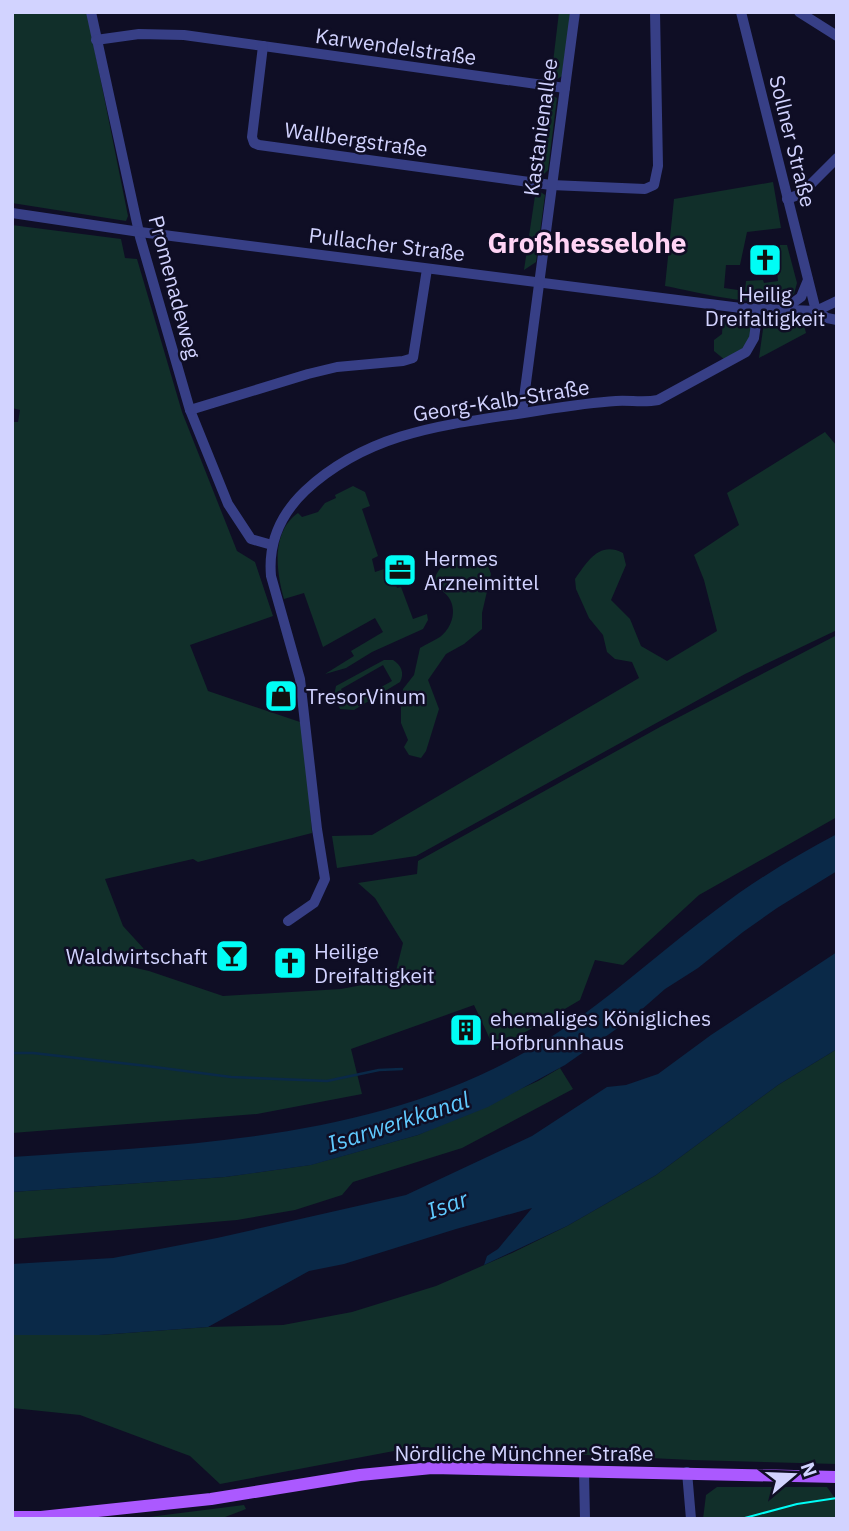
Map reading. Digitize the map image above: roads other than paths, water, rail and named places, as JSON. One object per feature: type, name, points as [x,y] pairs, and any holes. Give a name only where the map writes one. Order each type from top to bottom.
[{"type":"main road","name":"Nördliche Münchner Straße","points":[[12,1517],[111,1514],[432,1468],[833,1477]]},
{"type":"street","name":"Promenadeweg","points":[[91,12],[140,232],[190,410],[222,492],[239,523],[251,539],[272,545]]},
{"type":"street","name":"Kastanienallee","points":[[522,413],[575,12]]},
{"type":"street","points":[[551,185],[645,189],[653,185],[658,166],[655,12]]},
{"type":"street","name":"Sollner Straße","points":[[740,12],[816,311]]},
{"type":"street","points":[[800,12],[837,36]]},
{"type":"street","name":"Karwendelstraße","points":[[96,40],[159,34],[565,88]]},
{"type":"street","name":"Wallbergstraße","points":[[263,46],[252,137],[254,143],[551,185]]},
{"type":"street","points":[[787,199],[801,194],[837,158]]},
{"type":"street","name":"Pullacher Straße","points":[[12,213],[140,232],[758,310],[816,311],[827,318],[837,320]]},
{"type":"street","points":[[190,410],[337,367],[413,358],[427,269]]},
{"type":"street","points":[[783,310],[801,298],[808,279]]},
{"type":"street","points":[[816,311],[837,301]]},
{"type":"street","name":"Georg-Kalb-Straße","points":[[288,921],[314,903],[325,878],[300,679],[271,576],[272,545],[285,515],[300,496],[328,471],[354,455],[388,440],[435,426],[522,413],[612,401],[658,400],[746,352],[754,338],[758,310]]},
{"type":"street","points":[[578,1471],[585,1519]]},
{"type":"street","points":[[687,1472],[691,1519]]},
{"type":"water","name":"Isarwerkkanal","points":[[837,834],[837,871],[743,932],[698,968],[665,989],[632,1018],[565,1065],[488,1107],[418,1135],[311,1165],[225,1177],[12,1192],[12,1157],[229,1140],[368,1114],[436,1093],[502,1064],[566,1027],[745,889]]},
{"type":"water","name":"Isar","points":[[837,952],[837,1049],[778,1085],[656,1175],[567,1226],[484,1265],[487,1256],[498,1249],[532,1208],[344,1264],[309,1271],[208,1327],[99,1335],[12,1335],[12,1264],[113,1258],[217,1238],[406,1195],[532,1136],[607,1087],[626,1085],[658,1074],[711,1035]]},
{"type":"waterway","points":[[12,1053],[33,1053],[231,1077],[327,1081],[379,1070],[402,1069]]},
{"type":"tram line","points":[[741,1519],[797,1504],[837,1498]]},
{"type":"place","name":"Heilig Dreifaltigkeit","points":[[765,260]]},
{"type":"place","name":"Hermes Arzneimittel","points":[[400,570]]},
{"type":"place","name":"TresorVinum","points":[[281,696]]},
{"type":"place","name":"Waldwirtschaft","points":[[232,956]]},
{"type":"place","name":"Heilige Dreifaltigkeit","points":[[290,963]]},
{"type":"place","name":"ehemaliges Königliches Hofbrunnhaus","points":[[466,1030]]},
{"type":"district","name":"Großhesselohe","points":[[587,242]]}]
